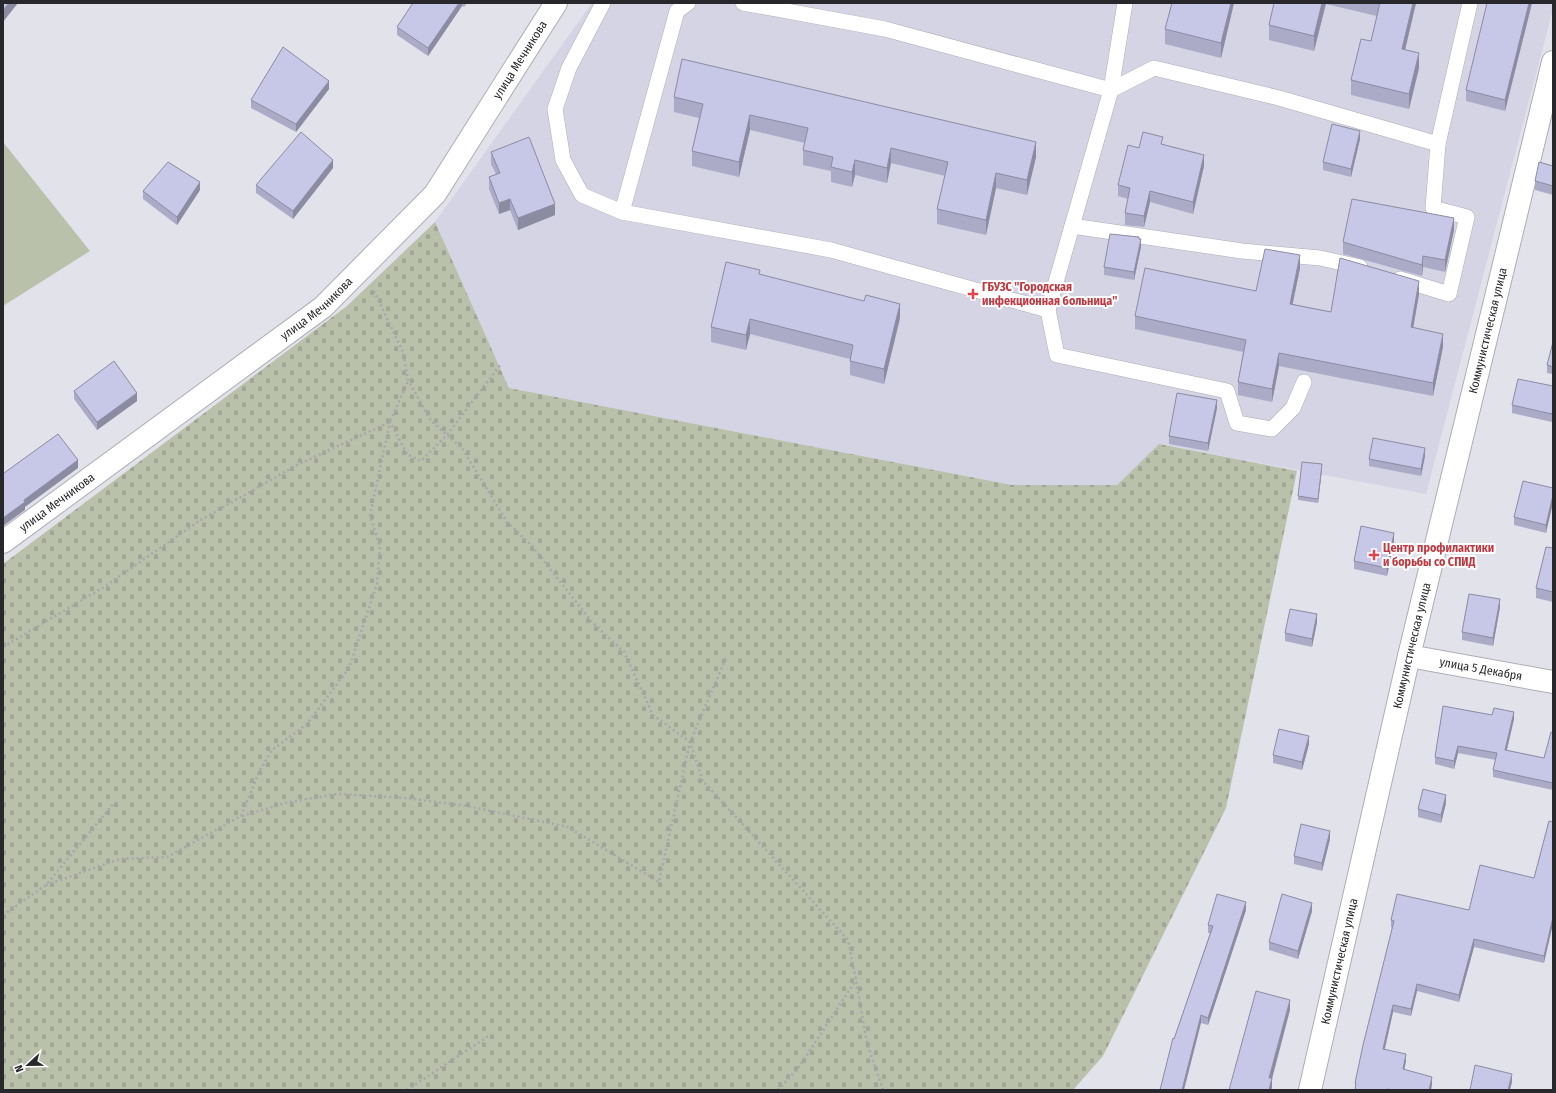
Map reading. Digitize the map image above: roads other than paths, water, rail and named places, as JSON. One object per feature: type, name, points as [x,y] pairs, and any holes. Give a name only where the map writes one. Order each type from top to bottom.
[{"type":"street","name":"улица Мечникова","points":[[3,542],[323,307],[435,194],[556,3]]},
{"type":"street","name":"Коммунистическая улица","points":[[1310,1090],[1409,656],[1553,62]]},
{"type":"street","name":"улица 5 Декабря","points":[[1409,656],[1553,682]]},
{"type":"lane","points":[[603,3],[569,68],[555,109],[563,160],[582,195],[622,212],[831,250],[1048,310]]},
{"type":"lane","points":[[622,212],[677,11],[688,3]]},
{"type":"lane","points":[[743,3],[885,29],[1111,90],[1154,68],[1279,98],[1438,144]]},
{"type":"lane","points":[[1125,3],[1111,90],[1048,310],[1057,355],[1227,391],[1238,423],[1272,429],[1292,408],[1304,382]]},
{"type":"lane","points":[[1388,276],[1449,294],[1467,217],[1433,208],[1438,144],[1470,3]]},
{"type":"lane","points":[[1072,226],[1242,251],[1320,258],[1373,271]]},
{"type":"place","name":"ГБУЗС \"Городская инфекционная больница\"","points":[[973,294]]},
{"type":"place","name":"Центр профилактики и борьбы со СПИД","points":[[1374,555]]}]
